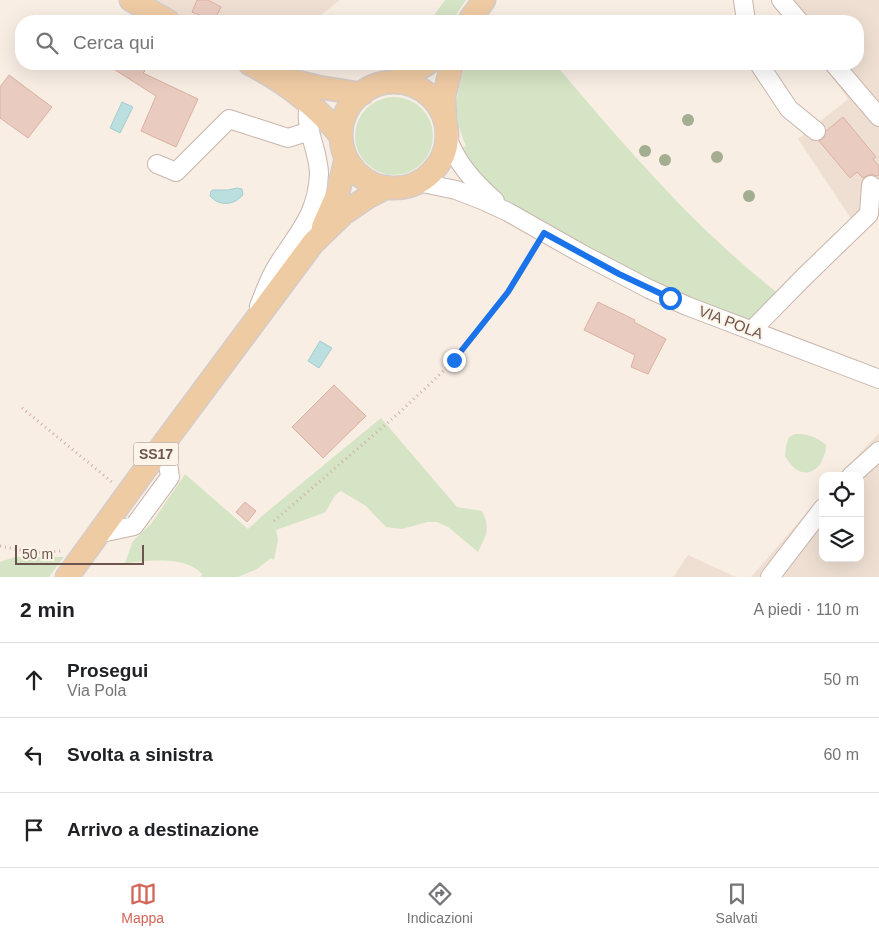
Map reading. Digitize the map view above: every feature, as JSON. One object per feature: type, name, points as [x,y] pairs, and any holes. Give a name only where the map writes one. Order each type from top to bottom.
[{"type":"main road","points":[[131,0],[157,15]]},
{"type":"main road","points":[[262,70],[310,103],[344,147],[357,173],[366,180],[387,187],[402,187],[418,182],[428,176],[436,168],[444,153],[446,129],[444,96],[450,70]]},
{"type":"main road","points":[[265,70],[318,87],[362,94]]},
{"type":"main road","points":[[395,82],[416,70]]},
{"type":"main road","points":[[313,243],[334,204],[341,182],[345,116],[353,102],[362,94],[382,84],[395,82],[409,84],[432,98],[439,107],[446,129]]},
{"type":"main road","points":[[313,243],[343,214],[387,187]]},
{"type":"main road","name":"SS17","points":[[73,568],[313,243]]},
{"type":"street","points":[[742,0],[745,15]]},
{"type":"street","points":[[781,0],[794,15]]},
{"type":"street","points":[[763,70],[789,109],[816,131]]},
{"type":"street","points":[[839,70],[879,117]]},
{"type":"street","points":[[247,332],[274,270],[304,227],[314,204],[319,174],[318,159],[307,117],[310,103]]},
{"type":"street","points":[[158,164],[176,172],[229,119],[288,138],[310,131]]},
{"type":"street","name":"VIA POLA","points":[[446,129],[454,154],[465,171],[508,212]]},
{"type":"street","name":"VIA POLA","points":[[418,182],[456,190],[508,212],[649,289],[879,379]]},
{"type":"street","points":[[752,330],[869,214],[871,186]]},
{"type":"street","points":[[97,534],[134,526],[170,477],[165,442]]},
{"type":"street","points":[[856,472],[879,452]]},
{"type":"street","points":[[770,577],[819,513]]},
{"type":"path","points":[[274,521],[399,413],[454,360],[508,292],[544,233]]},
{"type":"path","points":[[22,408],[127,494]]},
{"type":"path","points":[[0,546],[36,553],[68,551],[73,568]]},
{"type":"shaded area","points":[[149,0],[340,0],[321,15],[176,15]]},
{"type":"shaded area","points":[[784,0],[879,0],[879,216],[860,232],[798,139],[848,99],[827,70],[864,70],[864,15],[790,15]]},
{"type":"shaded area","points":[[879,433],[879,577],[751,577],[819,499],[819,562],[864,562],[864,472],[842,472]]},
{"type":"shaded area","points":[[688,555],[736,577],[673,577]]},
{"type":"green space","points":[[445,0],[466,0],[456,15],[434,15]]},
{"type":"green space","points":[[464,70],[560,70],[607,125],[689,214],[718,242],[779,294],[752,325],[651,284],[493,192],[459,149],[466,146],[457,114],[459,86]]},
{"type":"green space","points":[[394,97],[409,100],[421,109],[430,121],[433,136],[430,151],[421,163],[409,172],[394,175],[379,172],[367,163],[358,151],[355,136],[358,121],[367,109],[379,100]]},
{"type":"green space","points":[[381,418],[457,507],[482,511],[487,527],[478,552],[448,527],[437,522],[427,522],[402,529],[386,527],[366,506],[341,491],[336,495],[324,513],[276,530],[278,540],[274,560],[271,558],[257,569],[238,577],[201,577],[202,574],[195,568],[176,562],[125,563],[133,541],[151,524],[185,474],[248,529]]},
{"type":"green space","points":[[795,434],[811,436],[819,439],[826,445],[822,461],[819,466],[810,472],[797,470],[785,456],[789,437]]},
{"type":"green space","points":[[15,557],[64,557],[49,577],[0,577],[0,562]]},
{"type":"water","points":[[122,102],[133,107],[120,133],[110,128]]},
{"type":"water","points":[[242,189],[243,195],[231,203],[218,202],[210,196],[213,190]]},
{"type":"water","points":[[320,341],[332,348],[319,368],[308,361]]},
{"type":"building","points":[[197,0],[208,0],[221,7],[217,15],[199,15],[192,12]]},
{"type":"building","points":[[115,70],[143,70],[145,71],[143,73],[198,99],[176,147],[141,131],[156,96]]},
{"type":"building","points":[[9,75],[52,107],[28,138],[0,118],[0,87]]},
{"type":"building","points":[[843,117],[876,157],[873,159],[879,166],[879,175],[871,174],[863,178],[857,172],[850,178],[819,141],[824,137],[826,131]]},
{"type":"building","points":[[598,302],[635,320],[634,322],[666,339],[648,374],[631,367],[635,355],[584,330]]},
{"type":"building","points":[[334,385],[366,416],[323,458],[292,427]]},
{"type":"building","points":[[245,502],[256,511],[247,522],[236,512]]},
{"type":"route","points":[[454,360],[508,292],[544,233],[619,274],[670,298]]}]
